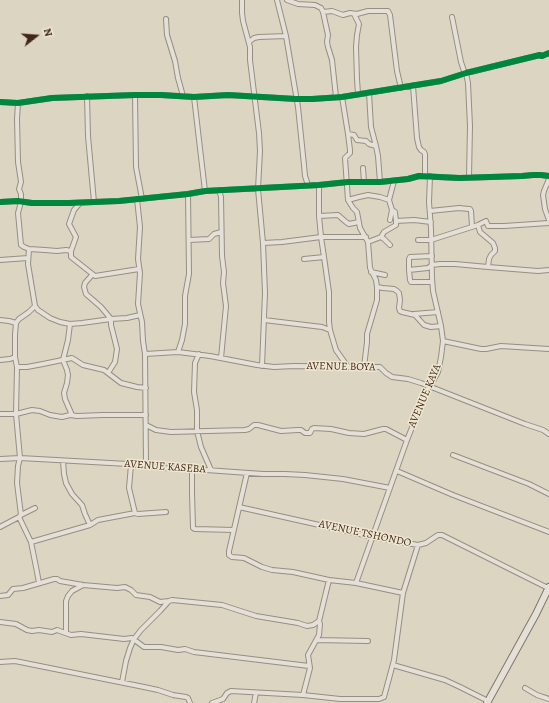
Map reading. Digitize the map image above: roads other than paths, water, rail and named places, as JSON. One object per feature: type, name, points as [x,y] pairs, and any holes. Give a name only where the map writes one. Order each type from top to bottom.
[{"type":"street","points":[[242,0],[243,21],[249,42],[260,151],[258,189],[263,243],[265,293],[262,366]]},
{"type":"street","points":[[277,0],[286,36],[298,107],[305,176],[308,185]]},
{"type":"street","points":[[287,0],[298,4],[315,5],[321,8],[328,35],[327,42],[332,60],[336,97]]},
{"type":"street","points":[[323,12],[332,11],[343,15],[368,11],[388,11],[401,88]]},
{"type":"street","points":[[354,14],[359,24],[356,47],[358,94]]},
{"type":"street","points":[[452,17],[461,62],[468,84],[470,126],[469,177]]},
{"type":"street","points":[[166,19],[167,35],[183,96]]},
{"type":"street","points":[[249,42],[254,38],[259,37],[286,36]]},
{"type":"street","points":[[0,102],[18,103],[52,98],[135,95],[194,97],[228,95],[296,99],[342,97],[441,81],[549,53]]},
{"type":"street","points":[[413,86],[417,138],[420,150],[425,154],[425,176]]},
{"type":"street","points":[[369,93],[371,127],[376,146],[380,182]]},
{"type":"street","points":[[135,95],[136,167],[142,199]]},
{"type":"street","points":[[87,96],[88,136],[94,202]]},
{"type":"street","points":[[194,97],[205,191]]},
{"type":"street","points":[[342,97],[350,150],[345,158],[348,182],[348,200],[357,212],[363,233],[368,242],[370,268],[376,280],[377,287],[377,300],[367,334],[364,367]]},
{"type":"street","points":[[18,103],[18,162],[21,182],[19,189],[21,194],[21,202],[18,213],[20,241],[24,247],[29,249],[71,251]]},
{"type":"street","points":[[348,134],[354,135],[356,140],[366,140],[369,144],[376,146]]},
{"type":"street","points":[[364,168],[364,182]]},
{"type":"street","points":[[0,202],[80,203],[142,199],[219,190],[258,189],[348,182],[394,181],[425,176],[450,178],[540,175],[549,177],[543,195],[549,221],[504,226],[488,226],[486,221],[431,240],[418,240]]},
{"type":"street","name":"AVENUE KAYA","points":[[356,583],[407,440],[427,390],[438,372],[443,341],[432,282],[431,222],[429,202],[430,176]]},
{"type":"street","points":[[368,242],[381,237],[384,232],[396,225],[395,212],[392,210],[389,200],[394,181]]},
{"type":"street","points":[[319,185],[321,237],[330,292],[330,330],[336,350],[348,366]]},
{"type":"street","points":[[219,190],[221,197],[222,256],[224,272],[223,283],[226,306],[221,358]]},
{"type":"street","points":[[178,352],[185,324],[185,296],[189,274],[188,194]]},
{"type":"street","points":[[348,200],[368,195],[389,200]]},
{"type":"street","points":[[137,199],[140,227],[138,304],[142,322],[145,354],[146,465]]},
{"type":"street","points":[[69,203],[74,210]]},
{"type":"street","points":[[80,203],[74,210],[69,224],[76,237],[71,251],[71,257],[92,274],[97,276],[139,269]]},
{"type":"street","points":[[430,211],[459,208],[470,209],[472,226]]},
{"type":"street","points":[[390,220],[392,210]]},
{"type":"street","points":[[319,216],[338,215],[349,224],[359,222]]},
{"type":"street","points":[[396,221],[414,220],[431,222]]},
{"type":"street","points":[[478,225],[480,232],[493,243],[495,248],[495,251],[489,260],[488,267]]},
{"type":"street","points":[[188,240],[209,239],[214,234],[222,232]]},
{"type":"street","points":[[263,243],[321,237],[366,237]]},
{"type":"street","points":[[381,237],[390,245]]},
{"type":"street","points":[[29,249],[28,258],[35,306],[38,310],[50,318],[70,324],[127,318],[140,315]]},
{"type":"street","points":[[304,259],[324,257]]},
{"type":"street","points":[[432,282],[411,282],[409,270],[410,257],[432,260],[440,264],[538,271],[549,270]]},
{"type":"street","points":[[0,260],[28,258]]},
{"type":"street","points":[[409,270],[428,268],[432,260]]},
{"type":"street","points":[[371,272],[385,275]]},
{"type":"street","points":[[92,274],[85,283],[84,287],[86,294],[101,307],[111,319],[117,349],[115,362],[108,372]]},
{"type":"street","points":[[377,287],[394,289],[397,291],[399,293],[400,300],[399,308],[402,312],[413,314],[438,312]]},
{"type":"street","points":[[35,306],[22,316],[16,323],[15,357],[17,367],[16,414],[20,458],[17,470],[18,499],[20,516],[31,542],[39,583]]},
{"type":"street","points":[[413,314],[424,325],[431,327],[441,326]]},
{"type":"street","points":[[0,320],[16,323]]},
{"type":"street","points":[[264,320],[322,327],[330,330]]},
{"type":"street","points":[[70,324],[63,360],[68,375],[64,393],[72,416]]},
{"type":"street","points":[[443,341],[481,349],[501,346],[549,349]]},
{"type":"street","name":"AVENUE BOYA","points":[[145,354],[178,352],[198,354],[274,367],[348,366],[380,368],[392,377],[408,379],[430,386],[543,430],[549,434]]},
{"type":"street","points":[[198,354],[195,363],[194,378],[197,431],[201,447],[211,470]]},
{"type":"street","points":[[0,360],[15,357]]},
{"type":"street","points":[[17,367],[27,367],[72,358],[83,365],[108,372],[113,378],[121,383],[146,388]]},
{"type":"street","points":[[0,414],[16,414],[32,410],[62,417],[146,415]]},
{"type":"street","points":[[146,425],[162,431],[245,430],[258,424],[281,431],[298,430],[308,433],[310,433],[314,428],[364,434],[386,429],[407,440]]},
{"type":"street","points":[[453,455],[529,484],[549,494]]},
{"type":"street","name":"AVENUE KASEBA","points":[[0,459],[20,458],[146,465],[163,468],[285,474],[324,477],[390,488]]},
{"type":"street","points":[[63,461],[66,483],[72,494],[82,505],[90,525]]},
{"type":"street","points":[[131,465],[129,488],[135,513]]},
{"type":"street","points":[[192,469],[193,528],[234,530]]},
{"type":"street","points":[[396,471],[549,532]]},
{"type":"street","points":[[247,473],[229,555],[232,557],[244,558],[272,570],[294,572],[329,580],[356,583],[402,592]]},
{"type":"street","name":"AVENUE TSHONDO","points":[[239,507],[373,537],[418,545],[438,535],[442,535],[549,587]]},
{"type":"street","points":[[0,527],[35,508]]},
{"type":"street","points":[[31,542],[90,525],[98,520],[135,513],[166,512]]},
{"type":"street","points":[[212,703],[223,699],[227,693],[231,691],[340,699],[384,698],[393,665],[402,592],[418,545]]},
{"type":"street","points":[[0,596],[8,595],[14,589],[57,579],[60,581],[83,585],[117,588],[125,587],[131,590],[136,596],[150,597],[160,602],[172,600],[222,605],[256,616],[298,623],[307,626],[313,625],[319,621]]},
{"type":"street","points":[[304,696],[309,666],[308,655],[319,635],[319,621],[329,580]]},
{"type":"street","points":[[66,633],[66,601],[72,591],[83,585]]},
{"type":"street","points":[[393,665],[445,680],[460,686],[488,702],[549,587]]},
{"type":"street","points":[[122,682],[126,661],[134,639],[169,601]]},
{"type":"street","points":[[0,622],[14,623],[32,631],[39,630],[52,632],[57,630],[71,635],[81,634],[111,636],[124,639],[129,638],[134,639],[147,647],[161,647],[178,650],[185,649],[194,652],[309,666]]},
{"type":"street","points":[[316,640],[368,641]]},
{"type":"street","points":[[0,662],[15,661],[122,682],[173,695],[186,696],[190,703]]},
{"type":"street","points":[[525,688],[537,695],[549,699]]},
{"type":"street","points":[[254,703],[256,693]]}]
